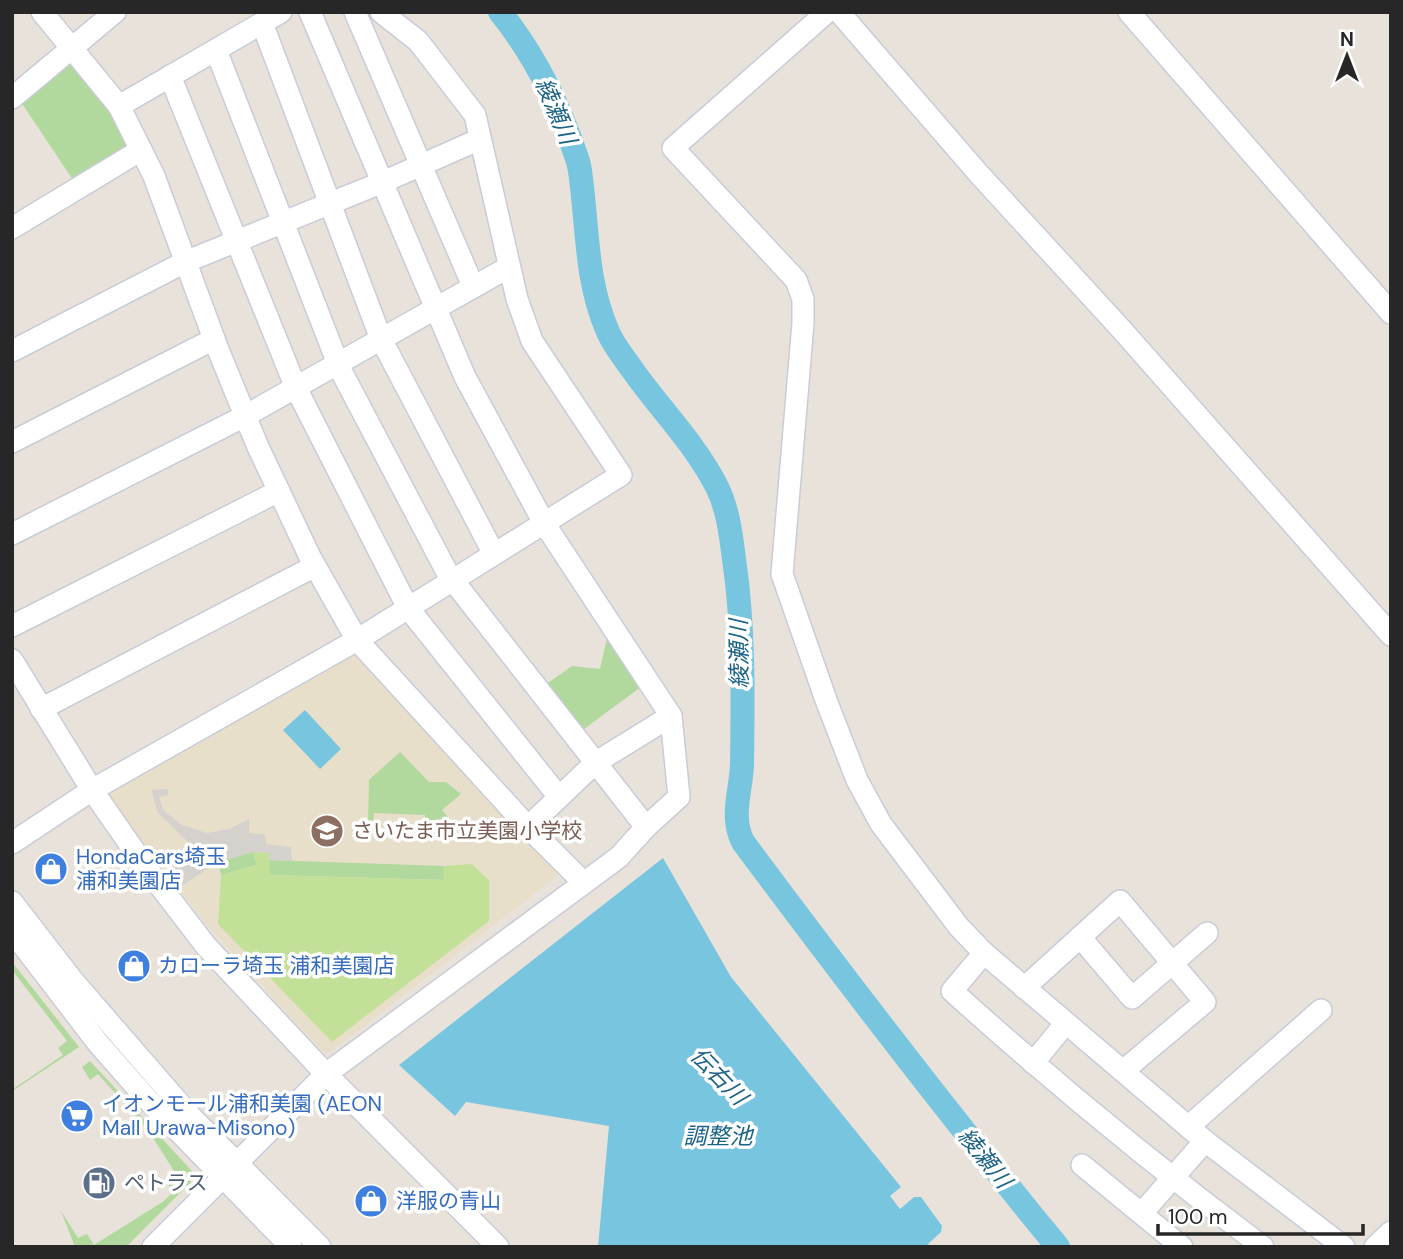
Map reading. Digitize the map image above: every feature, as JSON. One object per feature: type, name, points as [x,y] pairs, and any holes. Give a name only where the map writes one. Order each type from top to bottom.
[{"type":"street","points":[[42,12],[119,106],[154,176],[245,416],[315,566],[357,640],[528,827],[584,883]]},
{"type":"street","points":[[12,98],[116,12]]},
{"type":"street","points":[[119,106],[281,12]]},
{"type":"street","points":[[153,1247],[326,1074],[619,857],[646,827],[679,797],[671,716],[544,523],[466,377],[310,12]]},
{"type":"street","points":[[355,12],[473,286]]},
{"type":"street","points":[[12,843],[92,790],[357,640],[621,475],[532,341],[517,299],[475,115],[418,41],[381,12]]},
{"type":"street","points":[[827,12],[673,148],[796,280],[803,299],[782,574],[852,768],[881,824],[959,927],[984,953],[1205,1142],[1344,1247]]},
{"type":"street","points":[[839,12],[978,173],[1122,330],[1391,635]]},
{"type":"street","points":[[1129,12],[1391,313]]},
{"type":"street","points":[[262,23],[381,339],[494,554]]},
{"type":"street","points":[[216,50],[338,363],[453,580],[646,827]]},
{"type":"street","points":[[170,76],[296,388],[408,608],[559,797]]},
{"type":"street","points":[[12,351],[185,262],[383,182],[480,139]]},
{"type":"street","points":[[12,228],[141,150]]},
{"type":"street","points":[[12,534],[245,416],[509,267]]},
{"type":"street","points":[[12,442],[214,339]]},
{"type":"street","points":[[12,626],[279,491]]},
{"type":"street","points":[[41,709],[315,566]]},
{"type":"street","points":[[12,660],[92,790],[147,869],[206,946],[326,1074],[498,1247]]},
{"type":"street","points":[[528,827],[595,763],[671,716]]},
{"type":"street","points":[[1024,988],[1120,901],[1205,1002],[1124,1071]]},
{"type":"street","points":[[12,902],[107,1021],[192,1118],[291,1247]]},
{"type":"street","points":[[12,931],[118,1068],[320,1247]]},
{"type":"street","points":[[1080,937],[1132,998],[1207,933]]},
{"type":"street","points":[[984,953],[953,991],[1033,1063],[1172,1179],[1262,1247]]},
{"type":"street","points":[[1188,1127],[1321,1010]]},
{"type":"street","points":[[1033,1063],[1065,1024]]},
{"type":"street","points":[[1142,1213],[1205,1142]]},
{"type":"street","points":[[1082,1165],[1182,1247]]},
{"type":"street","points":[[1375,1247],[1391,1232]]},
{"type":"shaded area","name":"さいたま市立美園小学校","points":[[350,650],[556,870],[557,876],[331,1052],[324,1053],[205,923],[105,792]]},
{"type":"shaded area","points":[[168,789],[168,795],[159,797],[164,811],[182,825],[207,833],[229,829],[249,819],[249,833],[265,834],[266,844],[291,847],[292,861],[269,860],[269,853],[253,852],[218,862],[183,885],[168,864],[191,845],[158,813],[151,790]]},
{"type":"green space","points":[[67,63],[75,63],[112,111],[129,149],[75,183],[21,102]]},
{"type":"green space","points":[[608,634],[641,687],[580,732],[545,685],[572,666],[600,669]]},
{"type":"green space","points":[[400,752],[429,782],[446,782],[461,794],[442,810],[450,819],[441,828],[425,828],[425,815],[374,813],[373,826],[368,826],[369,780]]},
{"type":"green space","points":[[253,852],[257,865],[221,875],[218,862]]},
{"type":"green space","points":[[253,852],[269,853],[270,875],[443,880],[444,866],[472,864],[489,880],[489,921],[332,1042],[218,924],[221,875],[257,865]]},
{"type":"green space","points":[[269,860],[444,866],[444,880],[269,875]]},
{"type":"green space","points":[[12,962],[79,1047],[14,1090],[63,1055],[58,1048],[67,1041],[12,970]]},
{"type":"green space","points":[[90,1061],[192,1171],[191,1182],[126,1247],[75,1247],[61,1211],[78,1238],[87,1234],[94,1245],[164,1201],[173,1192],[168,1180],[176,1174],[148,1130],[98,1074],[90,1080],[82,1067]]},
{"type":"water","points":[[305,710],[341,749],[320,769],[283,730]]},
{"type":"water","name":"調整池","points":[[663,858],[731,977],[901,1187],[890,1196],[900,1209],[914,1197],[921,1197],[942,1226],[941,1232],[928,1244],[930,1247],[598,1247],[609,1126],[466,1102],[455,1116],[399,1065]]},
{"type":"waterway","name":"綾瀬川","points":[[500,12],[541,74],[576,156],[591,273],[608,332],[634,372],[699,457],[724,504],[733,550],[741,636],[742,765],[737,823],[743,842],[898,1046],[1058,1247]]},
{"type":"place","name":"さいたま市立美園小学校","points":[[327,831]]},
{"type":"place","name":"HondaCars埼玉 浦和美園店","points":[[51,869]]},
{"type":"place","name":"カローラ埼玉 浦和美園店","points":[[134,966]]},
{"type":"place","name":"イオンモール浦和美園 (AEON Mall Urawa-Misono)","points":[[77,1116]]},
{"type":"place","name":"ペトラス","points":[[99,1183]]},
{"type":"place","name":"洋服の青山","points":[[371,1201]]},
{"type":"water label","name":"伝右川","points":[[719,1076]]}]
